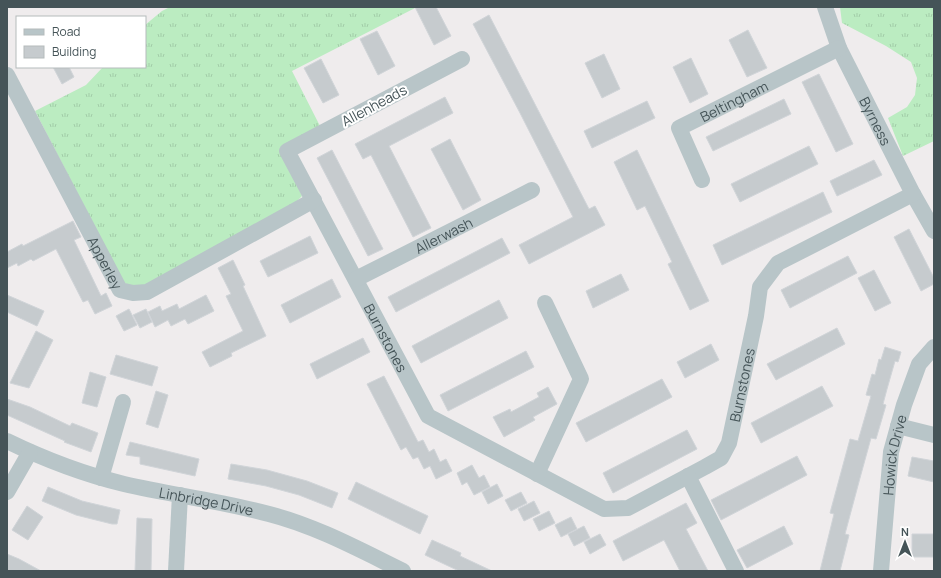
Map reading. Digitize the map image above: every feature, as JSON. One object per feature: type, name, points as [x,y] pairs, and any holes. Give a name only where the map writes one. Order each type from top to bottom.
[{"type":"street","name":"Byrness","points":[[825,7],[839,48],[913,194],[933,224]]},
{"type":"street","name":"Beltingham","points":[[702,180],[679,128],[839,48]]},
{"type":"street","name":"Allenheads","points":[[287,151],[462,59]]},
{"type":"street","points":[[7,75],[13,99]]},
{"type":"street","name":"Apperley","points":[[13,99],[120,290],[133,293],[147,292],[314,200]]},
{"type":"street","name":"Burnstones","points":[[287,151],[428,416],[604,509],[628,508],[721,458],[729,443],[756,316],[760,287],[778,263],[913,194]]},
{"type":"street","name":"Allerwash","points":[[356,279],[532,190]]},
{"type":"street","points":[[537,474],[581,380],[545,304]]},
{"type":"street","name":"Howick Drive","points":[[881,571],[891,452],[904,405],[919,364],[934,348]]},
{"type":"street","points":[[100,478],[123,402]]},
{"type":"street","points":[[898,426],[934,435]]},
{"type":"street","name":"Linbridge Drive","points":[[7,441],[30,452],[100,478],[221,502],[271,514],[313,529],[403,571]]},
{"type":"street","points":[[7,492],[30,452]]},
{"type":"street","points":[[688,476],[736,571]]},
{"type":"street","points":[[176,571],[180,494]]},
{"type":"green space","points":[[170,7],[417,7],[292,71],[321,128],[280,148],[302,196],[292,206],[147,286],[134,286],[124,283],[35,111],[86,85],[102,68],[146,68],[146,24],[162,11]]},
{"type":"green space","points":[[840,7],[934,7],[934,141],[903,156],[888,118],[907,107],[915,95],[917,78],[911,62],[886,46],[842,23]]},
{"type":"building","points":[[415,7],[436,7],[451,36],[434,45]]},
{"type":"building","points":[[489,15],[589,209],[595,206],[605,225],[529,264],[519,245],[573,217],[473,24]]},
{"type":"building","points":[[748,30],[767,68],[747,77],[729,40]]},
{"type":"building","points":[[377,31],[395,66],[378,75],[360,39]]},
{"type":"building","points":[[604,54],[620,89],[602,98],[585,63]]},
{"type":"building","points":[[691,58],[708,94],[690,103],[673,67]]},
{"type":"building","points":[[321,59],[339,95],[323,103],[304,68]]},
{"type":"building","points":[[54,68],[70,68],[74,77],[62,84]]},
{"type":"building","points":[[819,74],[853,144],[836,152],[802,82]]},
{"type":"building","points":[[445,97],[453,113],[389,146],[431,228],[413,237],[371,155],[363,159],[355,144]]},
{"type":"building","points":[[784,99],[791,114],[713,151],[706,137]]},
{"type":"building","points":[[647,101],[655,118],[592,148],[584,131]]},
{"type":"building","points":[[450,139],[481,200],[463,210],[431,149]]},
{"type":"building","points":[[809,146],[818,164],[740,202],[731,184]]},
{"type":"building","points":[[332,150],[383,249],[368,256],[317,158]]},
{"type":"building","points":[[637,150],[709,301],[690,310],[668,264],[672,262],[645,206],[637,210],[614,162]]},
{"type":"building","points":[[874,160],[882,175],[837,196],[830,181]]},
{"type":"building","points":[[823,192],[832,212],[722,265],[713,245]]},
{"type":"building","points":[[73,221],[81,237],[74,240],[101,296],[106,293],[112,306],[95,314],[88,300],[83,302],[56,249],[33,261],[31,259],[18,266],[17,263],[7,268],[7,252],[22,244],[23,246]]},
{"type":"building","points":[[909,229],[934,278],[934,284],[921,291],[894,237]]},
{"type":"building","points":[[310,236],[318,253],[268,277],[260,261]]},
{"type":"building","points":[[502,238],[510,253],[396,312],[388,297]]},
{"type":"building","points":[[848,256],[857,273],[790,308],[781,290]]},
{"type":"building","points":[[233,260],[266,336],[231,353],[232,356],[210,367],[202,352],[243,331],[226,296],[231,294],[218,268]]},
{"type":"building","points":[[874,270],[891,303],[875,311],[858,278]]},
{"type":"building","points":[[621,274],[629,290],[593,308],[586,291]]},
{"type":"building","points":[[332,279],[341,297],[290,323],[281,305]]},
{"type":"building","points":[[7,295],[44,311],[37,326],[7,312]]},
{"type":"building","points":[[206,295],[214,311],[188,324],[185,319],[171,326],[168,320],[155,327],[148,312],[160,306],[162,311],[177,304],[179,309]]},
{"type":"building","points":[[499,300],[508,318],[421,363],[412,346]]},
{"type":"building","points":[[129,309],[137,325],[124,331],[116,316]]},
{"type":"building","points":[[146,309],[152,322],[140,328],[133,315]]},
{"type":"building","points":[[837,328],[845,344],[776,380],[767,364]]},
{"type":"building","points":[[36,331],[53,340],[29,388],[10,383]]},
{"type":"building","points":[[363,338],[370,352],[317,379],[310,364]]},
{"type":"building","points":[[711,344],[719,360],[685,378],[677,362]]},
{"type":"building","points":[[885,347],[901,352],[898,362],[895,361],[883,404],[886,405],[876,439],[871,438],[845,534],[849,535],[840,571],[820,571],[834,514],[830,513],[850,439],[858,441],[871,396],[866,395],[872,374],[875,375],[879,359],[881,360]]},
{"type":"building","points":[[526,351],[534,367],[448,411],[440,395]]},
{"type":"building","points":[[116,355],[158,367],[152,386],[110,374]]},
{"type":"building","points":[[90,372],[106,377],[97,407],[82,403]]},
{"type":"building","points":[[384,376],[418,442],[423,440],[429,452],[434,449],[440,462],[446,459],[452,471],[436,479],[430,466],[424,469],[418,457],[413,459],[406,447],[401,450],[367,384]]},
{"type":"building","points":[[662,379],[672,397],[586,442],[576,423]]},
{"type":"building","points":[[822,386],[833,406],[761,443],[751,423]]},
{"type":"building","points":[[548,387],[557,404],[533,417],[535,420],[504,437],[493,417],[510,409],[511,412],[539,397],[537,393]]},
{"type":"building","points":[[156,391],[168,395],[158,428],[146,424]]},
{"type":"building","points":[[7,399],[30,407],[70,426],[72,423],[98,433],[91,452],[64,442],[65,441],[7,415]]},
{"type":"building","points":[[687,430],[697,449],[613,493],[603,473]]},
{"type":"building","points":[[130,442],[199,459],[195,476],[140,464],[140,457],[126,455]]},
{"type":"building","points":[[797,456],[807,475],[721,520],[711,500]]},
{"type":"building","points":[[912,457],[934,461],[934,482],[908,476]]},
{"type":"building","points":[[231,464],[267,470],[307,481],[338,493],[332,508],[299,495],[266,486],[228,479]]},
{"type":"building","points":[[472,465],[479,478],[484,475],[490,487],[474,495],[467,482],[462,485],[457,473]]},
{"type":"building","points":[[356,482],[428,516],[420,534],[348,499]]},
{"type":"building","points":[[497,484],[503,496],[488,504],[482,492]]},
{"type":"building","points":[[48,487],[82,501],[120,510],[117,524],[76,515],[42,501]]},
{"type":"building","points":[[521,492],[527,503],[511,511],[505,500]]},
{"type":"building","points":[[534,501],[540,513],[524,521],[518,509]]},
{"type":"building","points":[[686,503],[697,523],[686,529],[708,571],[680,571],[664,540],[623,561],[613,541]]},
{"type":"building","points":[[27,506],[43,517],[28,540],[12,530]]},
{"type":"building","points":[[549,511],[555,523],[539,531],[533,519]]},
{"type":"building","points":[[571,517],[577,529],[561,537],[555,525]]},
{"type":"building","points":[[137,518],[152,519],[151,571],[135,571]]},
{"type":"building","points":[[584,526],[590,538],[574,546],[568,534]]},
{"type":"building","points":[[784,526],[793,544],[747,568],[737,550]]},
{"type":"building","points":[[600,534],[606,545],[590,554],[584,542]]},
{"type":"building","points":[[912,534],[934,534],[934,557],[912,557]]},
{"type":"building","points":[[432,540],[461,553],[460,556],[492,571],[459,571],[425,555]]},
{"type":"building","points":[[7,554],[19,559],[41,571],[7,571]]}]
